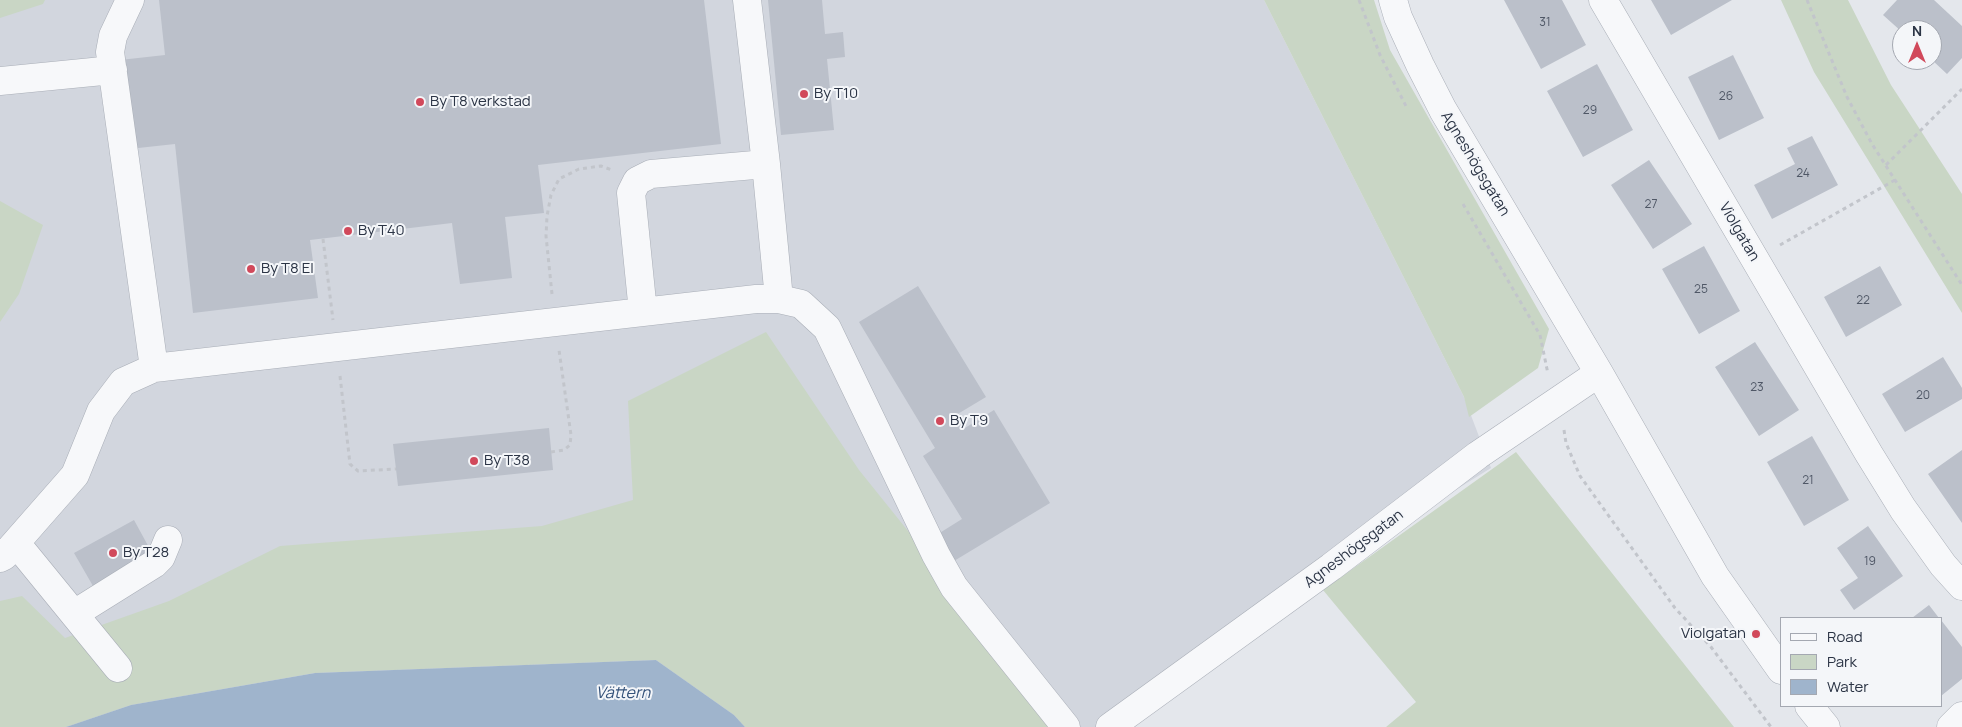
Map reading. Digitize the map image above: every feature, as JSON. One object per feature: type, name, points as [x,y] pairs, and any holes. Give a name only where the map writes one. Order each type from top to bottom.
[{"type":"street","points":[[130,0],[113,36],[110,52],[154,368]]},
{"type":"street","points":[[747,0],[779,299]]},
{"type":"street","name":"Agneshögsgatan","points":[[1393,0],[1398,16],[1420,65],[1443,110],[1599,373],[1715,576],[1780,669]]},
{"type":"street","name":"Violgatan","points":[[1603,0],[1903,509],[1944,565],[1962,586]]},
{"type":"street","points":[[0,82],[113,70]]},
{"type":"street","points":[[643,312],[631,193],[637,181],[651,174],[766,164]]},
{"type":"street","points":[[118,668],[74,614],[8,551],[75,475],[101,411],[123,382],[154,368],[756,299],[779,299],[801,304],[827,328],[936,555],[954,587],[1066,727]]},
{"type":"street","name":"Agneshögsgatan","points":[[1110,727],[1331,567],[1478,455],[1599,373]]},
{"type":"street","points":[[74,614],[154,564],[161,557],[168,540]]},
{"type":"street","points":[[1810,707],[1826,727]]},
{"type":"street","points":[[1951,727],[1962,716]]},
{"type":"path","points":[[1807,0],[1847,97],[1872,144],[1962,285]]},
{"type":"path","points":[[1886,166],[1962,88]]},
{"type":"path","points":[[551,452],[564,450],[570,445],[572,435],[555,322],[546,236],[550,194],[559,179],[579,169],[601,166],[637,181]]},
{"type":"path","points":[[1755,260],[1895,180]]},
{"type":"path","points":[[1557,402],[1566,443],[1580,476],[1675,608],[1711,646],[1771,727]]},
{"type":"shaded area","points":[[0,0],[1264,0],[1464,397],[1491,468],[1320,574],[1110,727],[745,727],[734,715],[656,660],[313,673],[131,705],[66,727],[0,727]]},
{"type":"green space","points":[[0,0],[45,0],[43,4],[0,18]]},
{"type":"green space","points":[[1264,0],[1374,0],[1390,50],[1549,329],[1538,368],[1469,417],[1464,397]]},
{"type":"green space","points":[[1781,0],[1848,0],[1891,85],[1962,194],[1962,313],[1814,72]]},
{"type":"green space","points":[[0,201],[43,225],[19,294],[0,322]]},
{"type":"green space","points":[[766,332],[859,470],[1064,725],[1061,727],[745,727],[734,715],[656,660],[315,673],[131,705],[66,727],[0,727],[0,601],[22,596],[65,638],[169,601],[280,546],[542,526],[633,500],[628,401]]},
{"type":"green space","points":[[1516,452],[1734,727],[1386,727],[1416,702],[1323,590]]},
{"type":"water","name":"Vättern","points":[[656,660],[734,715],[745,727],[66,727],[131,705],[315,673]]},
{"type":"building","name":"By T8 verkstad","points":[[159,0],[704,0],[721,144],[538,165],[544,213],[505,217],[512,278],[460,284],[452,223],[310,240],[318,298],[193,313],[175,144],[129,149],[120,60],[165,55]]},
{"type":"building","name":"By T10","points":[[768,0],[822,0],[825,34],[843,32],[845,57],[827,59],[834,130],[781,135]]},
{"type":"building","points":[[1504,0],[1562,0],[1586,45],[1541,69]]},
{"type":"building","points":[[1651,0],[1732,0],[1671,35]]},
{"type":"building","points":[[1897,0],[1934,0],[1962,26],[1962,58],[1947,74],[1942,69],[1942,20],[1892,20],[1892,23],[1883,15]]},
{"type":"building","points":[[1733,55],[1764,118],[1719,140],[1688,77]]},
{"type":"building","points":[[1597,64],[1633,130],[1583,157],[1547,91]]},
{"type":"building","points":[[1812,136],[1838,185],[1772,219],[1754,185],[1795,164],[1787,148]]},
{"type":"building","points":[[1649,160],[1692,224],[1653,249],[1611,185]]},
{"type":"building","points":[[1704,246],[1740,311],[1699,334],[1662,269]]},
{"type":"building","points":[[1880,266],[1902,305],[1846,337],[1824,297]]},
{"type":"building","name":"By T9","points":[[918,286],[986,397],[956,415],[965,428],[994,410],[1050,503],[954,561],[938,534],[962,519],[923,456],[935,448],[859,322]]},
{"type":"building","points":[[1755,342],[1799,410],[1759,436],[1715,367]]},
{"type":"building","points":[[1943,357],[1962,388],[1962,399],[1905,432],[1882,394]]},
{"type":"building","name":"By T38","points":[[549,428],[553,470],[398,486],[393,444]]},
{"type":"building","points":[[1812,436],[1849,500],[1804,526],[1767,462]]},
{"type":"building","points":[[1962,450],[1962,523],[1928,474]]},
{"type":"building","name":"By T28","points":[[134,520],[152,553],[93,586],[74,553]]},
{"type":"building","points":[[1868,526],[1903,576],[1854,610],[1840,590],[1858,578],[1837,548]]},
{"type":"building","points":[[1929,605],[1938,617],[1913,617]]},
{"type":"building","points":[[1942,621],[1962,647],[1962,679],[1942,695]]},
{"type":"place","name":"By T10","points":[[804,94]]},
{"type":"place","name":"By T8 verkstad","points":[[420,102]]},
{"type":"place","name":"By T40","points":[[348,231]]},
{"type":"place","name":"By T8 El","points":[[251,269]]},
{"type":"place","name":"By T9","points":[[940,421]]},
{"type":"place","name":"By T38","points":[[474,461]]},
{"type":"place","name":"By T28","points":[[113,553]]},
{"type":"place","name":"Violgatan","points":[[1756,634]]}]
